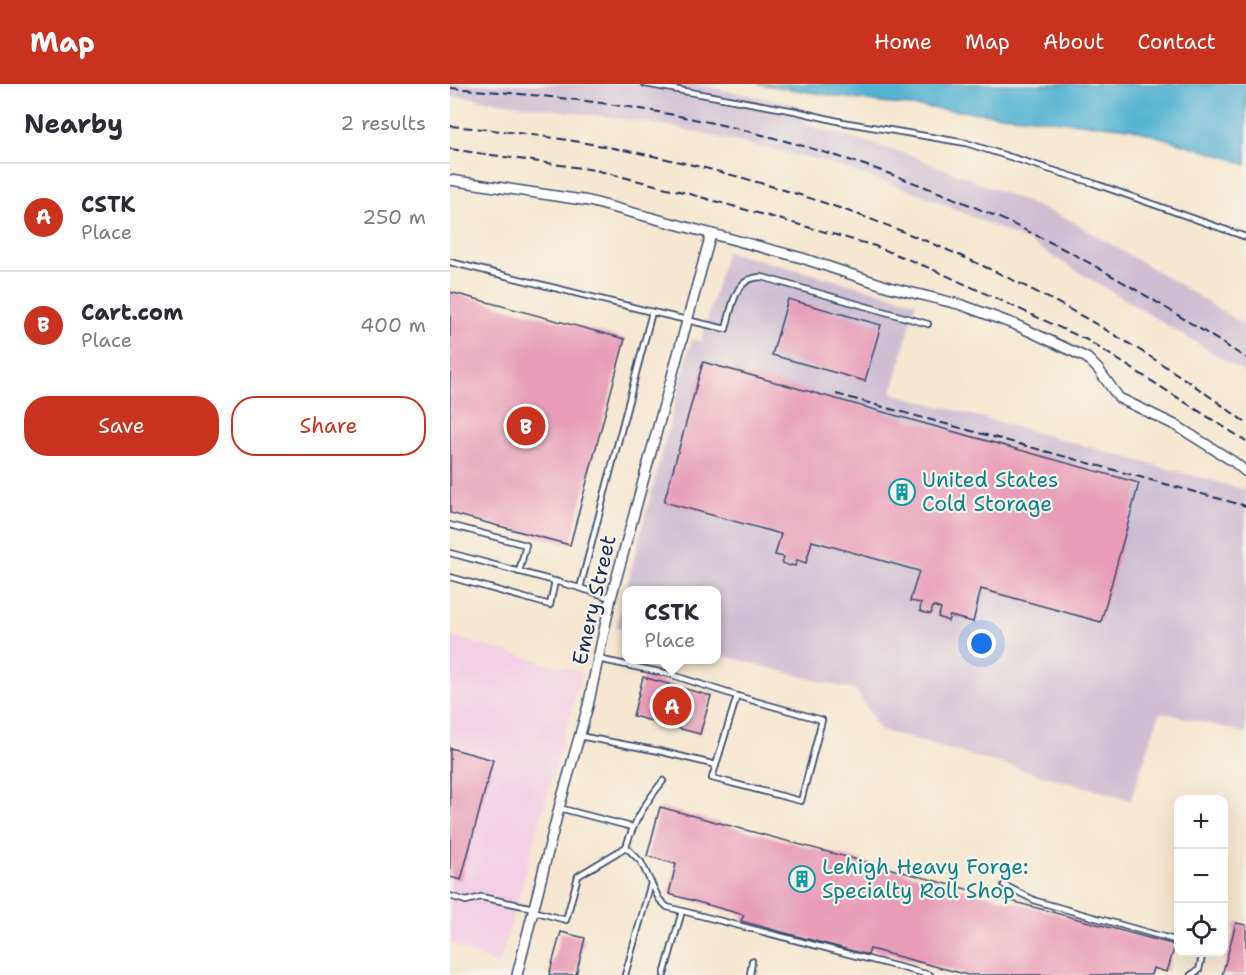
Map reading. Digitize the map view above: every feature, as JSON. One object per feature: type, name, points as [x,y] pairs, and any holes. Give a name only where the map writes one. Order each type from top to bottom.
[{"type":"street","points":[[450,180],[590,201],[802,258],[890,287],[962,305],[1087,358],[1119,398],[1177,426],[1246,472]]},
{"type":"street","name":"Emery Street","points":[[517,975],[579,736],[611,598],[711,234]]},
{"type":"lane","points":[[645,84],[966,143],[1093,183],[1246,237]]},
{"type":"lane","points":[[450,262],[726,329],[739,286],[753,277],[762,277],[928,324]]},
{"type":"lane","points":[[580,588],[652,312]]},
{"type":"lane","points":[[450,525],[526,545],[519,572]]},
{"type":"lane","points":[[450,553],[611,598]]},
{"type":"lane","points":[[450,578],[550,605],[555,581]]},
{"type":"lane","points":[[598,659],[669,674],[822,720],[801,801],[712,778],[737,696]]},
{"type":"lane","points":[[579,736],[659,751],[716,765]]},
{"type":"lane","points":[[450,896],[466,901],[481,897],[566,920],[578,876],[626,847],[632,827],[646,802],[663,781]]},
{"type":"lane","points":[[559,808],[632,827]]},
{"type":"lane","points":[[626,847],[641,862],[659,899],[667,907],[930,975]]},
{"type":"lane","points":[[625,975],[651,883]]},
{"type":"lane","points":[[1004,885],[1036,901],[1174,940]]},
{"type":"lane","points":[[664,975],[682,911]]},
{"type":"lane","points":[[1191,975],[1199,970],[1202,957]]},
{"type":"lane","points":[[750,975],[752,961]]},
{"type":"shaded area","points":[[450,84],[694,84],[797,105],[805,124],[913,156],[1068,219],[1177,283],[1246,326],[1246,373],[1029,242],[923,195],[823,161],[658,124],[464,97],[450,97]]},
{"type":"shaded area","points":[[726,251],[916,302],[892,393],[1246,490],[1246,733],[1160,712],[1131,800],[879,730],[857,691],[721,655],[721,586],[627,586],[692,339],[701,342]]},
{"type":"shaded area","points":[[622,604],[622,629],[616,627]]},
{"type":"shaded area","points":[[450,636],[582,673],[499,966],[450,943]]},
{"type":"water","points":[[758,84],[1246,84],[1246,165],[1130,128],[881,103]]},
{"type":"building","points":[[450,292],[625,339],[570,545],[450,513]]},
{"type":"building","points":[[788,299],[881,325],[865,381],[772,355]]},
{"type":"building","name":"United States Cold Storage","points":[[703,362],[1139,483],[1101,622],[981,589],[973,622],[950,616],[948,621],[938,617],[941,609],[933,606],[931,614],[925,613],[920,611],[921,603],[910,601],[919,571],[812,541],[806,563],[797,560],[795,566],[790,566],[782,563],[784,557],[775,555],[781,534],[664,502]]},
{"type":"building","points":[[643,677],[711,696],[700,734],[633,716]]},
{"type":"building","points":[[450,748],[493,760],[461,880],[450,877]]},
{"type":"building","name":"Lehigh Heavy Forge: Specialty Roll Shop","points":[[660,807],[1174,945],[1174,948],[1167,972],[1153,968],[1151,975],[968,975],[870,949],[868,955],[741,921],[744,915],[669,894],[676,864],[647,856]]},
{"type":"building","points":[[1236,923],[1246,925],[1246,975],[1222,975]]},
{"type":"building","points":[[561,932],[585,938],[576,975],[549,975]]},
{"type":"railway","points":[[450,88],[566,99],[692,118],[804,146],[859,163],[1020,227],[1138,291],[1246,358]]},
{"type":"railway","points":[[450,126],[556,138],[662,158],[766,185],[869,219],[969,260],[1066,307],[1158,362],[1246,423]]},
{"type":"railway","points":[[450,149],[595,170],[875,246],[932,269],[1087,340],[1246,441]]},
{"type":"railway","points":[[836,394],[1246,506]]},
{"type":"place","name":"Cart.com","points":[[526,426]]},
{"type":"place","name":"United States Cold Storage","points":[[902,492]]},
{"type":"place","name":"CSTK","points":[[672,706]]},
{"type":"place","name":"Lehigh Heavy Forge: Specialty Roll Shop","points":[[802,879]]}]
